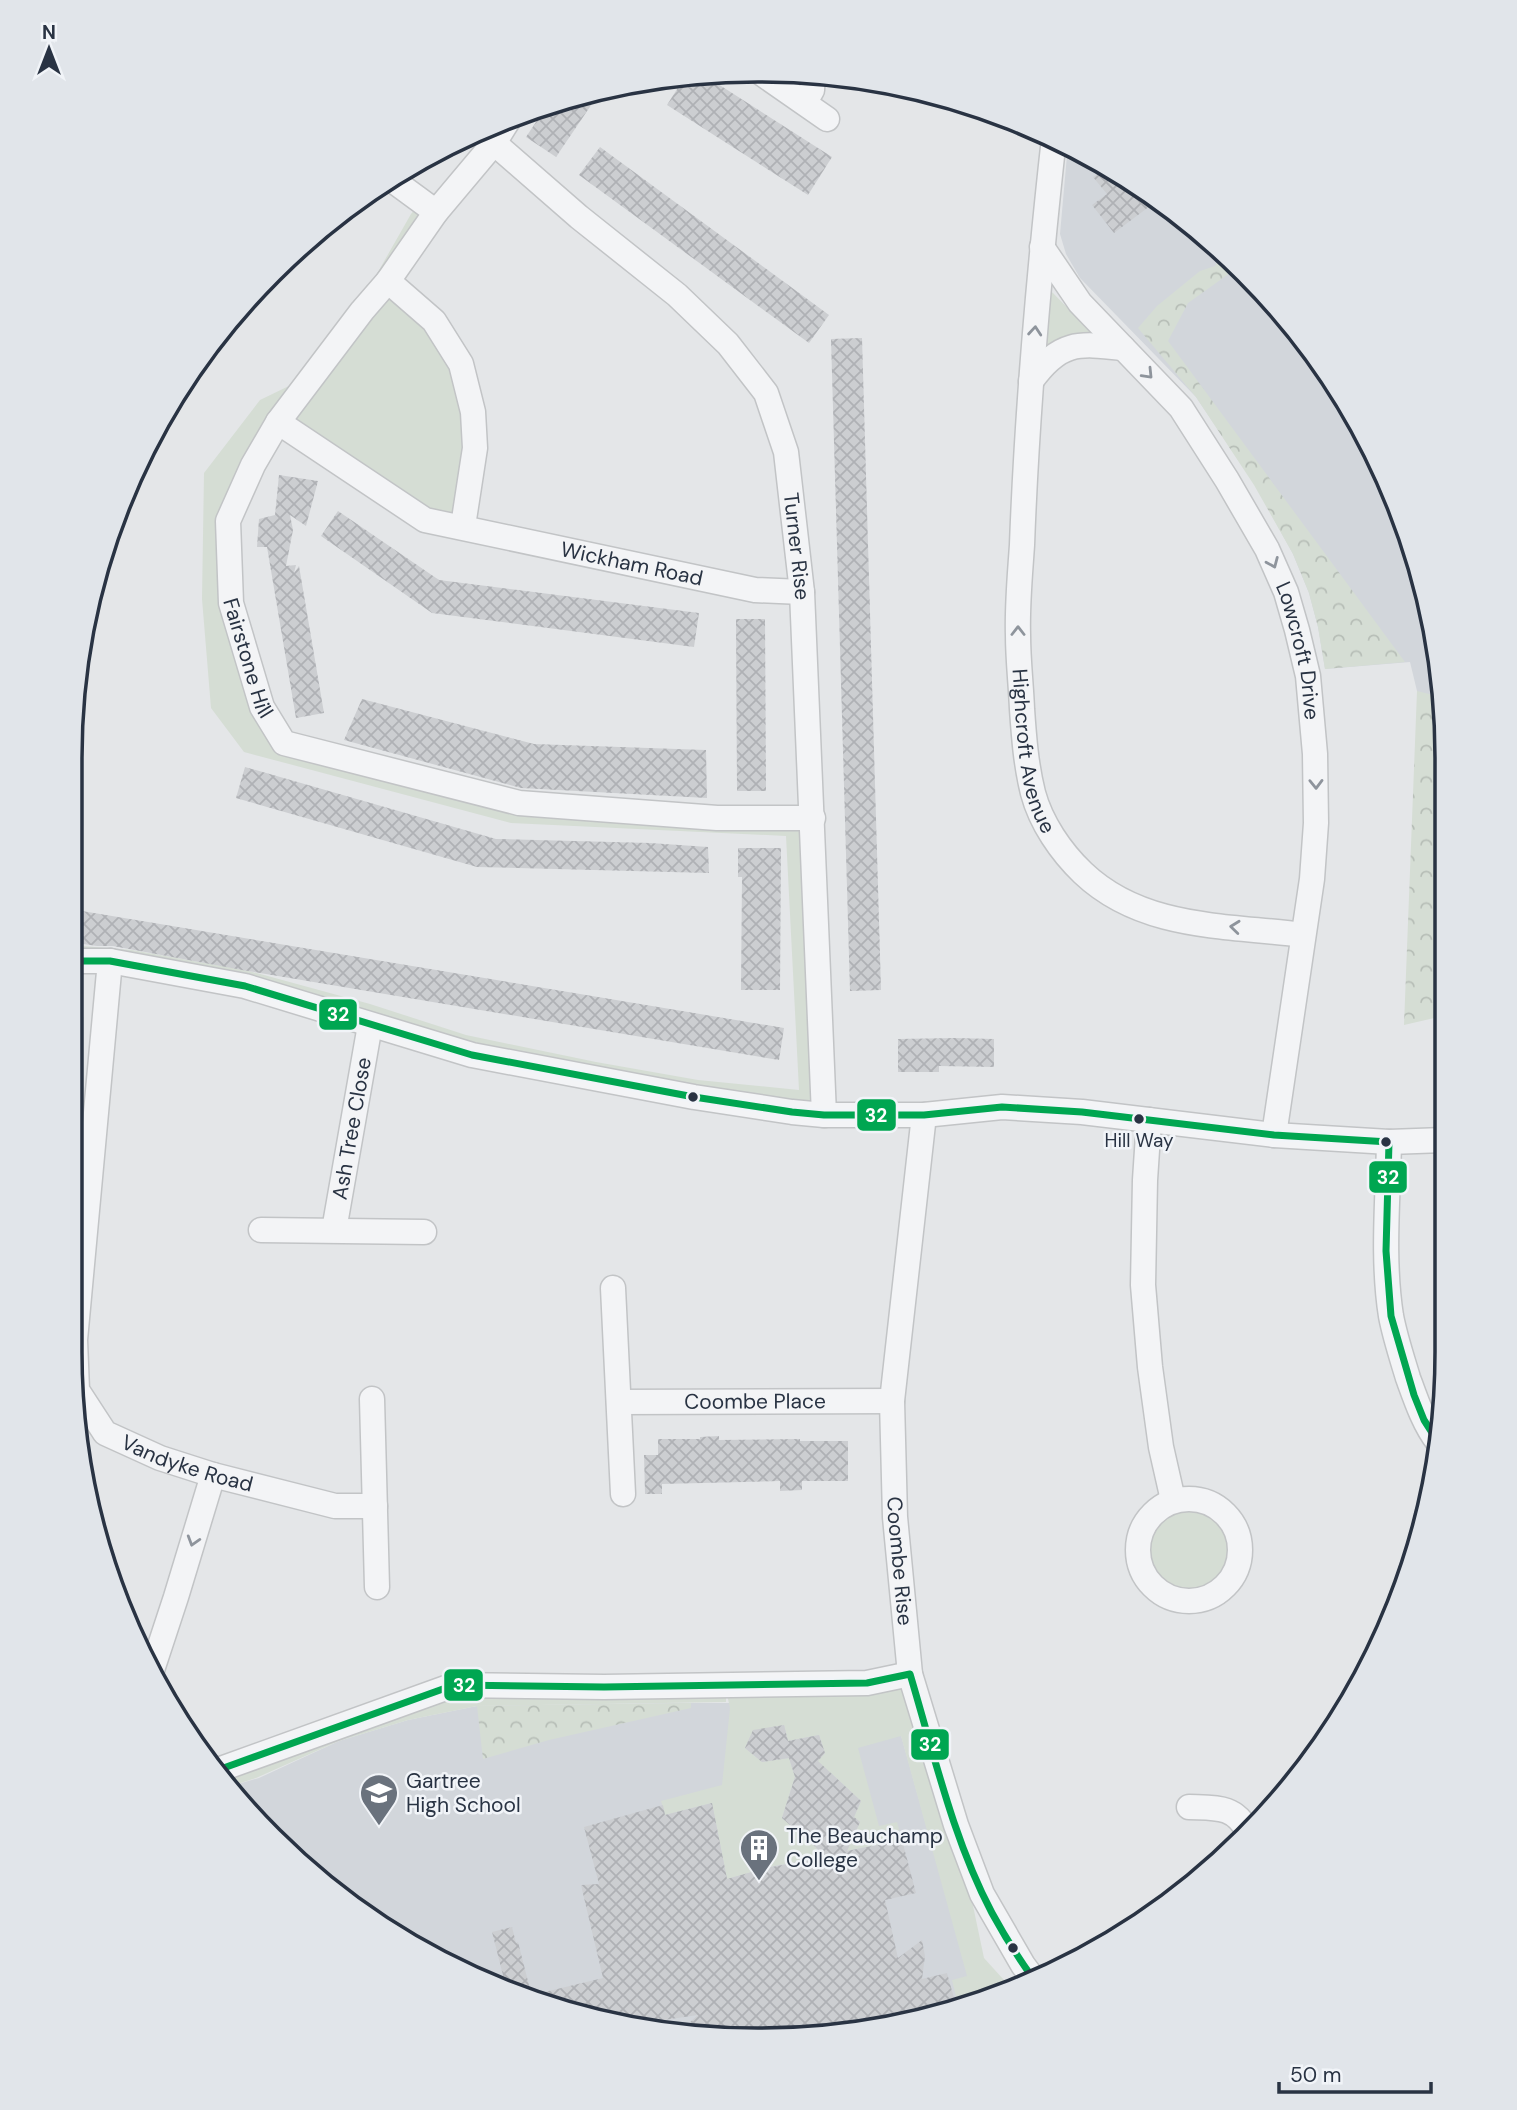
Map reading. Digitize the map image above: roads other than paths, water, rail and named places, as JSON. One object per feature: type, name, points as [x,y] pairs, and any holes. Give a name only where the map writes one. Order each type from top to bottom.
[{"type":"street","points":[[776,83],[827,120]]},
{"type":"street","points":[[805,102],[812,85]]},
{"type":"street","name":"Fairstone Hill","points":[[499,134],[436,212],[388,281],[278,422],[253,465],[228,521],[231,603],[262,707],[284,743],[519,803],[717,818],[813,818]]},
{"type":"street","name":"Turner Rise","points":[[494,143],[579,217],[677,295],[728,344],[766,393],[786,452],[802,592],[824,1115]]},
{"type":"street","name":"Highcroft Avenue","points":[[1053,150],[1031,381],[1018,635],[1026,761],[1034,796],[1046,825],[1065,854],[1109,894],[1133,907],[1186,922],[1303,935]]},
{"type":"street","points":[[400,186],[436,212]]},
{"type":"street","name":"Lowcroft Drive","points":[[1042,247],[1080,303],[1181,408],[1227,480],[1267,549],[1286,592],[1308,676],[1315,754],[1316,823],[1312,879],[1274,1135]]},
{"type":"street","points":[[388,281],[435,321],[461,364],[473,412],[475,448],[463,526]]},
{"type":"street","points":[[1031,381],[1046,361],[1062,351],[1086,344],[1123,348]]},
{"type":"street","name":"Wickham Road","points":[[278,422],[425,520],[755,590],[802,592]]},
{"type":"street","points":[[82,961],[110,961],[245,986],[472,1055],[694,1097],[824,1115],[924,1115],[1002,1107],[1082,1112],[1274,1135],[1389,1142],[1435,1140]]},
{"type":"street","name":"Vandyke Road","points":[[82,1264],[110,961]]},
{"type":"street","name":"Ash Tree Close","points":[[334,1230],[370,1025]]},
{"type":"street","name":"Coombe Rise","points":[[924,1115],[892,1401],[895,1517],[910,1674],[956,1825],[982,1894],[1028,1971]]},
{"type":"street","points":[[1149,1121],[1143,1285],[1155,1407],[1166,1475],[1173,1500]]},
{"type":"street","points":[[1389,1142],[1387,1274],[1392,1316],[1401,1356],[1430,1431]]},
{"type":"street","name":"Ash Tree Close","points":[[261,1230],[424,1232]]},
{"type":"street","points":[[612,1288],[623,1494]]},
{"type":"street","points":[[372,1399],[377,1587]]},
{"type":"street","name":"Coombe Place","points":[[619,1402],[892,1401]]},
{"type":"street","name":"Vandyke Road","points":[[85,1402],[105,1433],[160,1458],[213,1475],[335,1506],[375,1506]]},
{"type":"street","points":[[156,1658],[213,1475]]},
{"type":"street","points":[[1194,1499],[1210,1503],[1224,1512],[1234,1525],[1240,1541],[1240,1558],[1235,1573],[1225,1587],[1211,1596],[1195,1601],[1177,1600],[1162,1593],[1149,1582],[1141,1567],[1138,1550],[1141,1533],[1149,1518],[1173,1500],[1194,1499]]},
{"type":"street","points":[[226,1767],[454,1685],[604,1687],[867,1683],[910,1674]]},
{"type":"street","points":[[1189,1807],[1221,1808],[1235,1814],[1242,1824]]},
{"type":"place","name":"Hill Way","points":[[1139,1119]]},
{"type":"place","name":"Gartree High School","points":[[379,1827]]},
{"type":"place","name":"The Beauchamp College","points":[[759,1882]]}]
